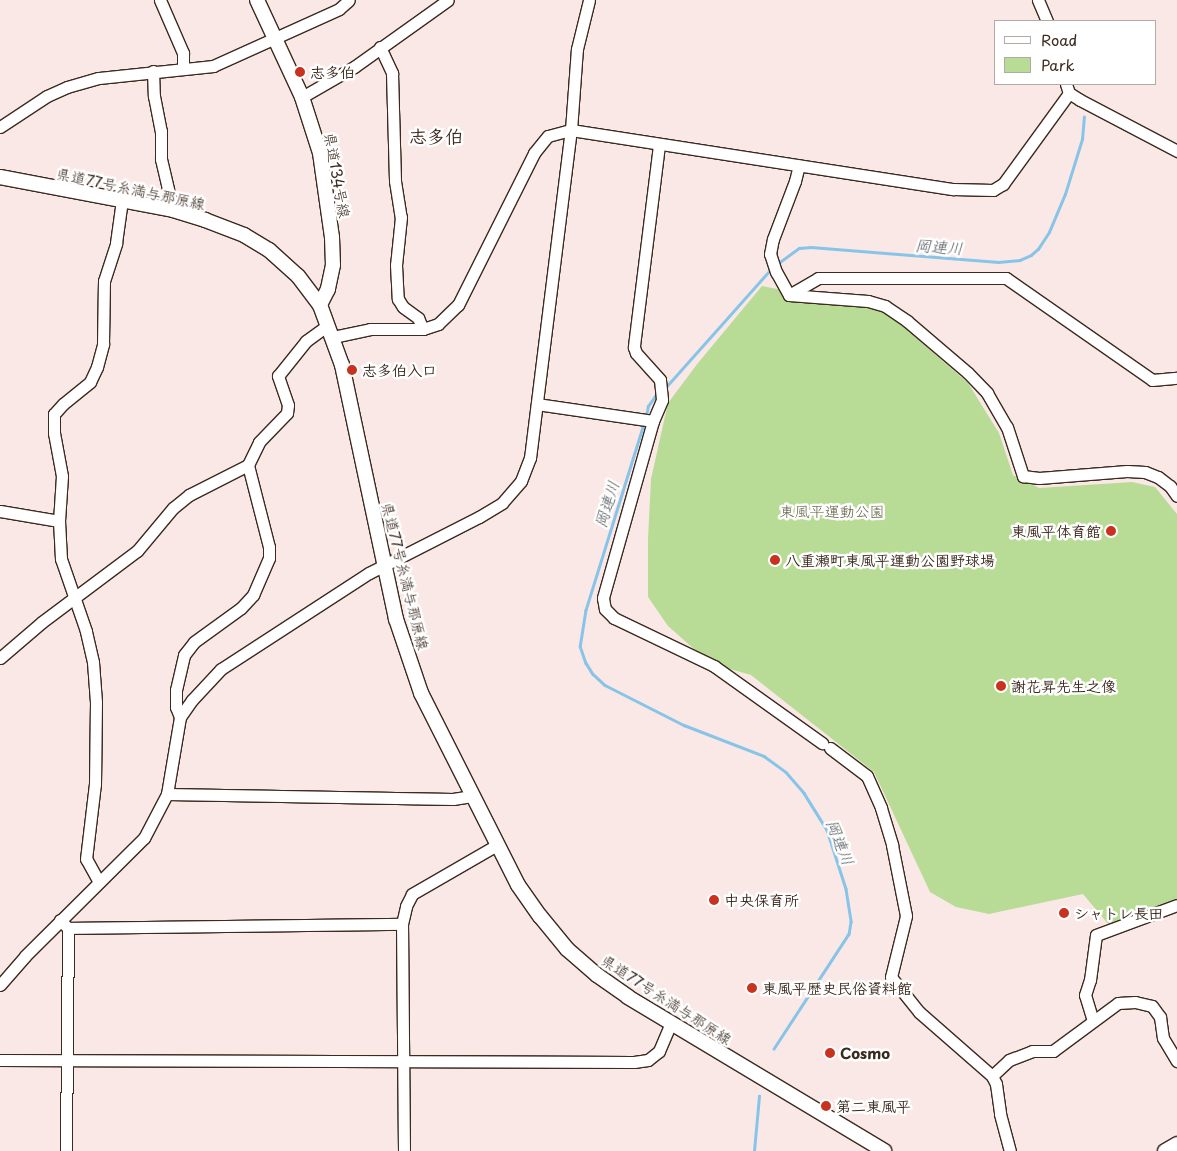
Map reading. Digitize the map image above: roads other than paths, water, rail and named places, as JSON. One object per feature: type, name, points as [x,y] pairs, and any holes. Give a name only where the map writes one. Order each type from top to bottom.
[{"type":"main road","name":"県道134号線","points":[[257,0],[302,97],[320,153],[332,238],[331,278],[328,289],[320,304]]},
{"type":"main road","name":"県道77号糸満与那原線","points":[[0,177],[173,210],[244,235],[269,250],[298,276],[320,304],[342,365],[396,618],[421,693],[518,885],[567,949],[597,975],[884,1151]]},
{"type":"main road","points":[[1165,1151],[1177,1144]]},
{"type":"street","points":[[160,0],[182,53],[183,69]]},
{"type":"street","points":[[0,127],[47,96],[67,87],[99,78],[213,66],[339,9],[349,0]]},
{"type":"street","points":[[302,97],[354,68],[380,47],[448,0]]},
{"type":"street","points":[[0,985],[64,924],[99,882],[144,838],[167,794],[180,717],[192,700],[221,669],[384,565],[479,517],[502,503],[521,481],[530,458],[571,130],[577,50],[589,0]]},
{"type":"street","points":[[1042,1],[1047,20]]},
{"type":"street","points":[[380,47],[392,73],[395,181],[400,217],[396,265],[398,299],[403,307],[418,318],[423,329]]},
{"type":"street","points":[[153,72],[154,96],[161,131],[161,158],[173,210]]},
{"type":"street","points":[[0,658],[75,597],[137,551],[173,508],[189,495],[248,465],[259,442],[287,413],[288,405],[278,376],[306,341],[331,331],[423,329],[438,324],[458,305],[534,154],[548,136],[571,130],[953,190],[993,190],[1003,184],[1068,89],[1177,151]]},
{"type":"street","points":[[659,145],[634,347],[636,354],[660,380],[662,400],[653,421],[603,598],[605,608],[614,618],[714,666],[868,776],[879,801],[892,845],[906,916],[891,977],[919,1012],[992,1076],[996,1084],[1010,1151]]},
{"type":"street","points":[[789,295],[776,272],[770,254],[773,239],[796,181],[798,165]]},
{"type":"street","points":[[99,882],[86,859],[95,784],[96,702],[93,662],[75,597],[61,559],[59,521],[62,476],[54,433],[54,414],[90,382],[97,367],[103,344],[106,269],[116,243],[122,200]]},
{"type":"street","points":[[789,295],[818,278],[1006,278],[1152,380],[1177,378]]},
{"type":"street","points":[[789,295],[868,300],[885,306],[907,321],[968,372],[987,393],[1007,427],[1023,476],[1039,478],[1127,471],[1145,472],[1158,477],[1170,486],[1177,496]]},
{"type":"street","points":[[537,404],[653,421]]},
{"type":"street","points":[[180,717],[176,707],[176,690],[184,655],[194,642],[241,608],[253,595],[269,558],[269,547],[248,465]]},
{"type":"street","points":[[0,511],[59,521]]},
{"type":"street","points":[[167,794],[453,799],[472,796]]},
{"type":"street","points":[[404,1151],[402,924],[404,911],[412,894],[497,845]]},
{"type":"street","points":[[1093,1021],[1085,995],[1090,980],[1096,935],[1177,905]]},
{"type":"street","points":[[64,924],[402,924]]},
{"type":"street","points":[[64,924],[66,1151]]},
{"type":"street","points":[[992,1076],[1009,1060],[1032,1051],[1053,1051],[1118,1003],[1135,1002],[1152,1006],[1160,1017],[1163,1038],[1177,1061]]},
{"type":"street","points":[[0,1060],[641,1061],[648,1060],[659,1050],[671,1022]]},
{"type":"waterway","name":"岡連川","points":[[777,264],[799,248],[811,247],[998,262],[1020,260],[1031,255],[1038,249],[1049,232],[1065,194],[1082,139],[1084,117]]},
{"type":"waterway","name":"岡連川","points":[[665,388],[771,269]]},
{"type":"waterway","name":"岡連川","points":[[646,416],[648,406],[658,392]]},
{"type":"waterway","name":"岡連川","points":[[644,424],[586,610],[580,646],[586,663],[593,674],[605,685],[684,725],[764,756],[786,772],[804,793],[827,830],[846,889],[851,922],[849,934],[774,1049]]},
{"type":"waterway","name":"岡連川","points":[[754,1151],[759,1096]]},
{"type":"place","name":"志多伯","points":[[300,72]]},
{"type":"place","name":"志多伯入口","points":[[352,370]]},
{"type":"place","name":"東風平体育館","points":[[1111,531]]},
{"type":"place","name":"八重瀬町東風平運動公園野球場","points":[[775,560]]},
{"type":"place","name":"謝花昇先生之像","points":[[1001,686]]},
{"type":"place","name":"中央保育所","points":[[714,900]]},
{"type":"place","name":"シャトレ長田","points":[[1064,913]]},
{"type":"place","name":"東風平歴史民俗資料館","points":[[752,988]]},
{"type":"place","name":"Cosmo","points":[[830,1053]]},
{"type":"place","name":"第二東風平","points":[[826,1106]]},
{"type":"district","name":"志多伯","points":[[436,136]]},
{"type":"park label","name":"東風平運動公園","points":[[832,511]]}]
